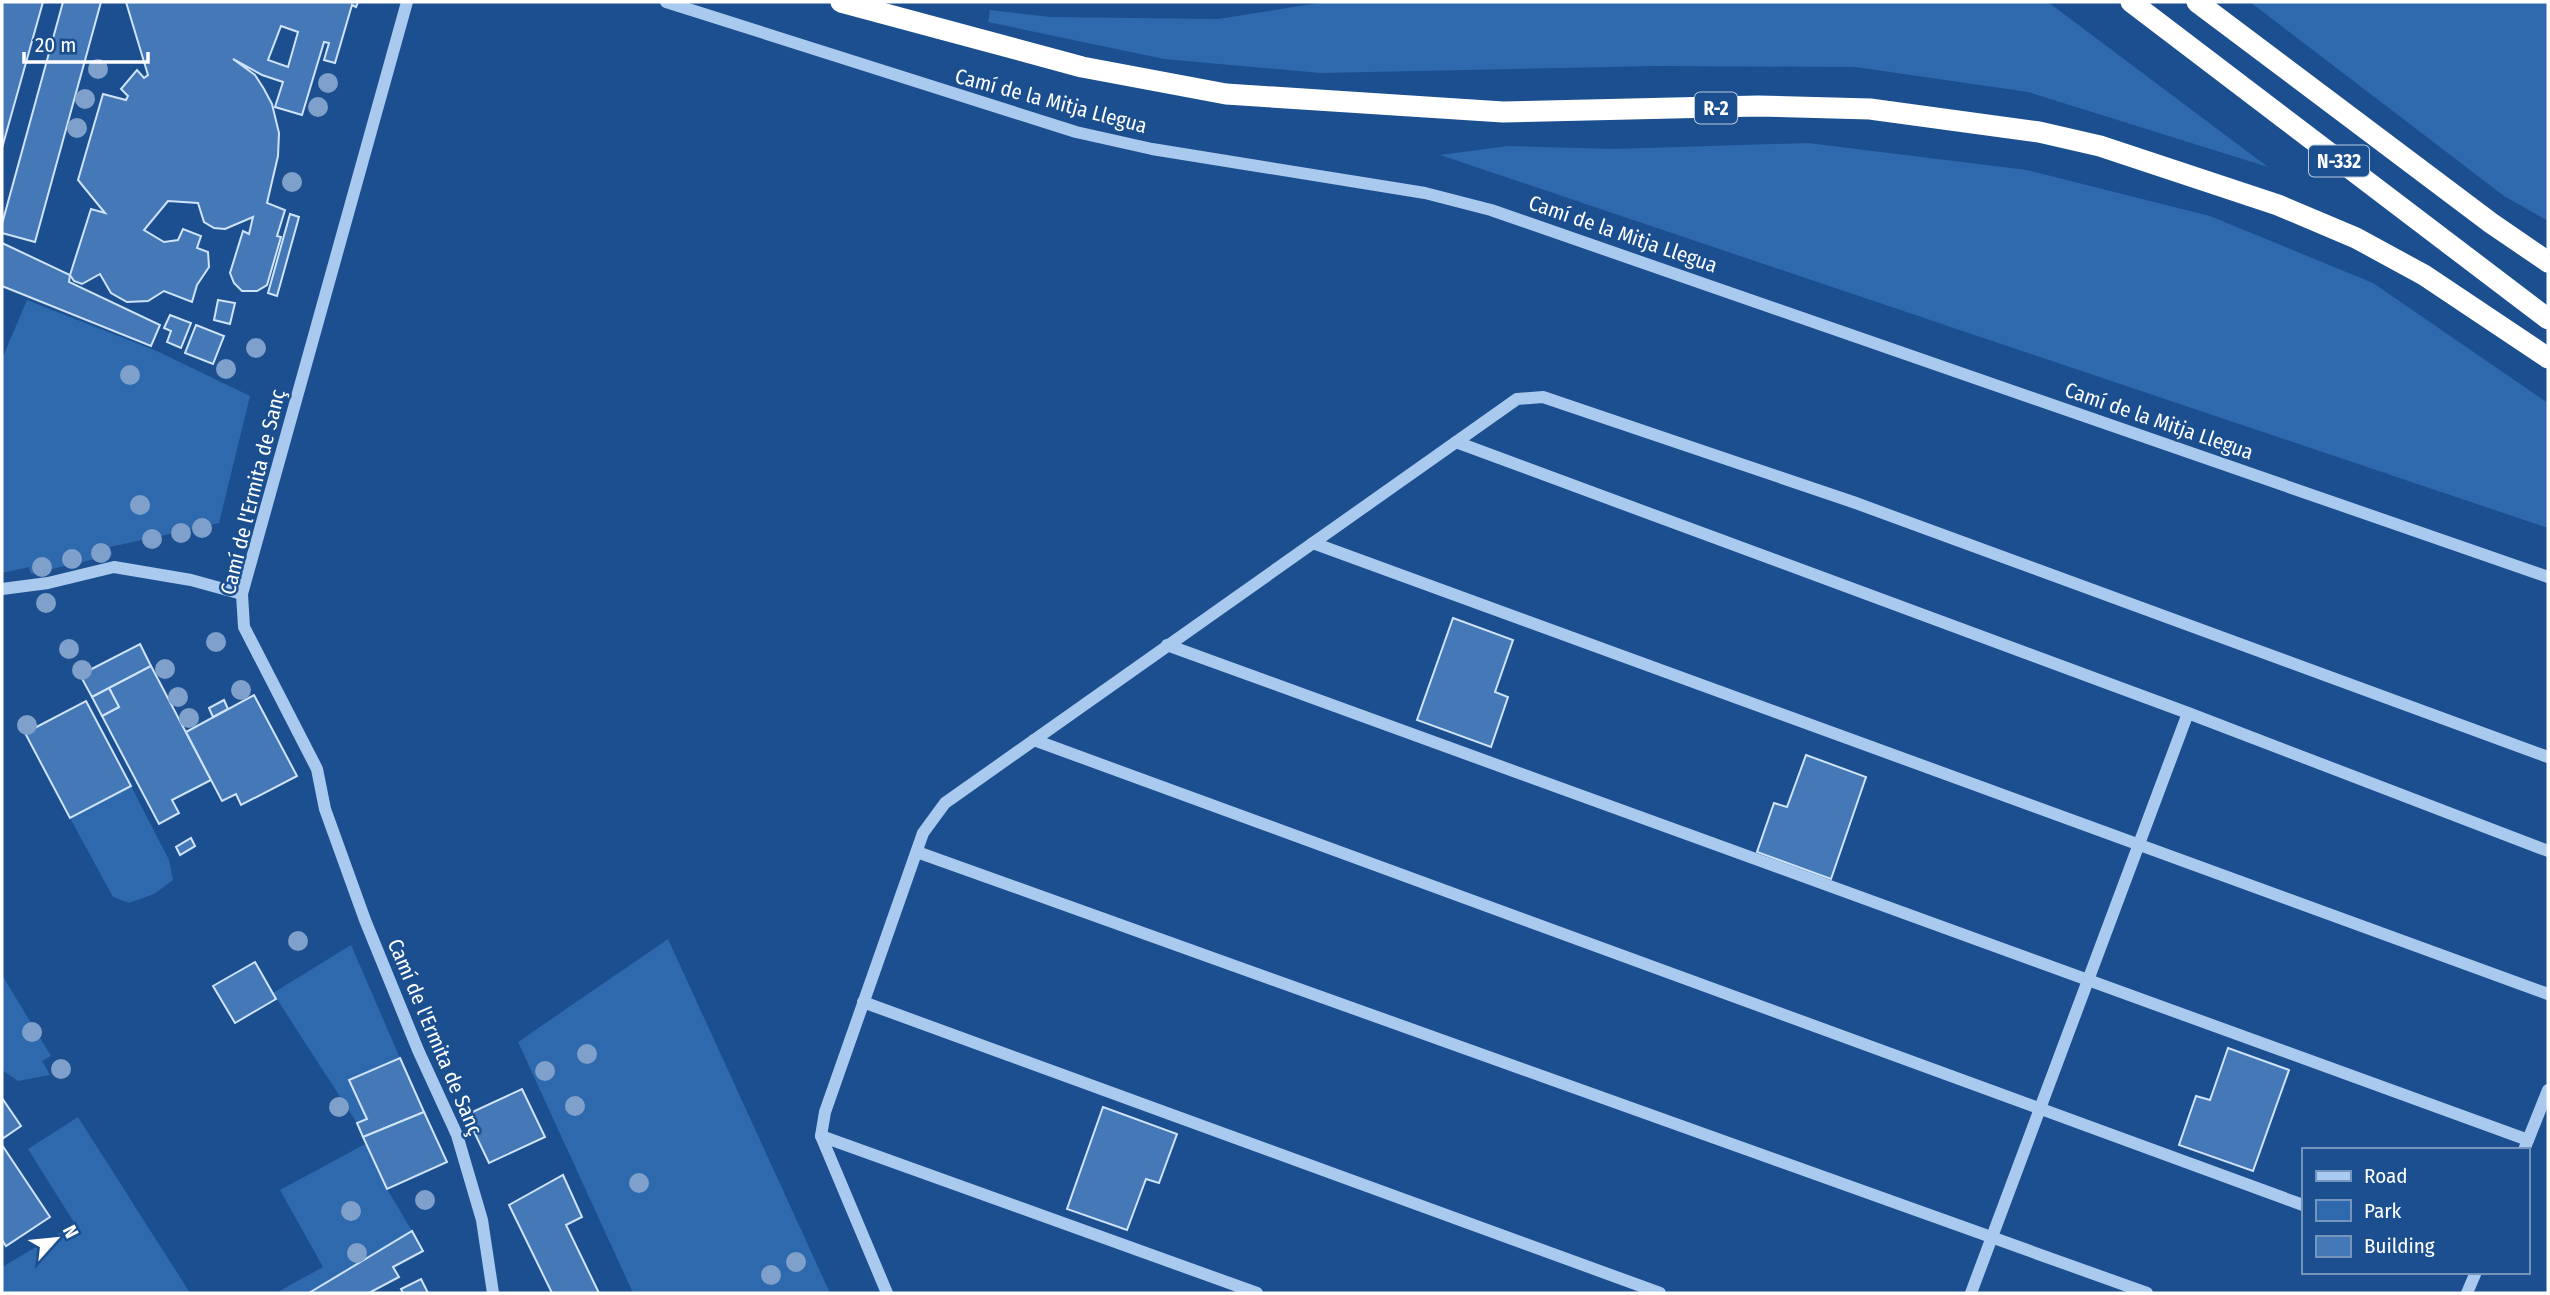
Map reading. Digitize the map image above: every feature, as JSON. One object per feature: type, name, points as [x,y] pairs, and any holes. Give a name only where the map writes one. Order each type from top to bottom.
[{"type":"highway","name":"R-2","points":[[842,2],[1083,67],[1226,94],[1503,112],[1758,106],[1871,108],[2039,132],[2100,146],[2267,201],[2356,238],[2424,275],[2548,358]]},
{"type":"highway","name":"N-332","points":[[2131,2],[2548,319]]},
{"type":"highway","points":[[2197,2],[2491,223],[2548,262]]},
{"type":"street","name":"Camí de l'Ermita de Sanç","points":[[407,2],[242,594],[244,627],[317,769],[325,809],[413,1038],[457,1135],[482,1220],[493,1293]]},
{"type":"street","name":"Camí de la Mitja Llegua","points":[[666,2],[1076,132],[1152,149],[1425,193],[1491,210],[2548,577]]},
{"type":"street","points":[[887,1293],[821,1136],[825,1112],[923,833],[946,803],[1517,399],[1543,397],[1853,502],[2548,757]]},
{"type":"street","points":[[1455,442],[2188,713],[2548,851]]},
{"type":"street","points":[[1313,542],[2548,995]]},
{"type":"street","points":[[2,589],[48,583],[114,567],[191,580],[242,594]]},
{"type":"street","points":[[1167,645],[2088,980],[2526,1145],[2548,1090]]},
{"type":"street","points":[[1971,1293],[2188,713]]},
{"type":"street","points":[[1034,740],[2302,1205]]},
{"type":"street","points":[[917,852],[2147,1293]]},
{"type":"street","points":[[863,1002],[1660,1293]]},
{"type":"street","points":[[821,1136],[1256,1293]]},
{"type":"street","points":[[2467,1293],[2475,1274]]},
{"type":"green space","points":[[1325,2],[2048,2],[2268,167],[2028,92],[1855,67],[1655,66],[1321,73],[1164,59],[988,22],[990,10],[1050,17],[1218,19]]},
{"type":"green space","points":[[2250,2],[2548,2],[2548,221],[2504,196]]},
{"type":"green space","points":[[1808,143],[2027,170],[2210,216],[2373,283],[2548,403],[2548,528],[1440,155],[1508,146],[1615,149]]},
{"type":"green space","points":[[27,300],[157,351],[250,396],[219,523],[110,547],[112,555],[31,574],[29,567],[2,573],[2,359]]},
{"type":"green space","points":[[131,786],[169,860],[173,880],[154,894],[129,903],[113,897],[70,818]]},
{"type":"green space","points":[[668,939],[830,1293],[633,1293],[518,1042]]},
{"type":"green space","points":[[351,945],[400,1058],[350,1080],[367,1119],[357,1123],[273,993]]},
{"type":"green space","points":[[2,975],[51,1056],[42,1061],[50,1075],[18,1081],[2,1070]]},
{"type":"green space","points":[[78,1117],[190,1293],[2,1293],[2,1267],[75,1224],[28,1149]]},
{"type":"green space","points":[[367,1143],[387,1189],[412,1231],[309,1293],[276,1293],[323,1267],[280,1190]]},
{"type":"building","points":[[2,2],[43,2],[2,148]]},
{"type":"building","points":[[63,2],[101,2],[35,242],[2,233],[2,224]]},
{"type":"building","points":[[126,2],[358,2],[356,7],[352,5],[335,63],[324,60],[329,43],[324,42],[302,115],[275,107],[283,82],[262,75],[233,59],[255,75],[264,89],[272,104],[279,133],[278,156],[267,203],[285,210],[277,236],[281,237],[267,285],[257,291],[242,291],[234,283],[230,273],[243,231],[249,234],[253,217],[225,229],[214,228],[204,222],[198,203],[168,201],[144,230],[164,242],[178,240],[183,229],[201,236],[197,248],[208,252],[209,267],[197,285],[192,302],[164,291],[148,301],[127,302],[111,293],[100,274],[82,284],[74,281],[70,275],[91,209],[105,213],[78,180],[103,94],[126,100],[128,96],[121,89],[137,70],[144,78],[148,75]],"holes":[[[281,26],[298,32],[288,67],[268,60]]]},
{"type":"building","points":[[290,214],[299,217],[277,296],[268,293]]},
{"type":"building","points":[[2,243],[70,275],[69,282],[160,325],[151,346],[2,286]]},
{"type":"building","points":[[218,300],[235,303],[230,324],[214,320]]},
{"type":"building","points":[[170,315],[191,323],[181,348],[167,342],[171,331],[164,328]]},
{"type":"building","points":[[196,325],[224,336],[213,364],[185,353]]},
{"type":"building","points":[[1453,618],[1513,640],[1495,692],[1508,697],[1491,747],[1417,720]]},
{"type":"building","points":[[140,644],[151,666],[92,697],[80,675]]},
{"type":"building","points":[[151,666],[211,780],[172,800],[179,813],[159,824],[102,716],[119,707],[109,688]]},
{"type":"building","points":[[109,688],[119,707],[102,716],[92,697]]},
{"type":"building","points":[[254,695],[297,776],[241,805],[236,794],[222,801],[186,732]]},
{"type":"building","points":[[224,700],[228,709],[213,717],[209,708]]},
{"type":"building","points":[[86,701],[131,786],[70,818],[25,733]]},
{"type":"building","points":[[1806,755],[1866,777],[1831,879],[1757,852],[1774,803],[1787,807]]},
{"type":"building","points":[[191,838],[195,846],[180,855],[176,847]]},
{"type":"building","points":[[255,962],[276,999],[235,1023],[213,986]]},
{"type":"building","points":[[2228,1048],[2289,1070],[2253,1171],[2179,1145],[2196,1096],[2210,1100]]},
{"type":"building","points":[[400,1058],[424,1112],[363,1137],[357,1123],[367,1119],[349,1080]]},
{"type":"building","points":[[522,1089],[545,1137],[489,1163],[466,1115]]},
{"type":"building","points":[[2,1098],[21,1126],[2,1139]]},
{"type":"building","points":[[1103,1107],[1177,1134],[1159,1183],[1146,1179],[1127,1230],[1067,1209]]},
{"type":"building","points":[[424,1112],[447,1162],[387,1189],[363,1137]]},
{"type":"building","points":[[2,1145],[50,1217],[6,1246],[2,1240]]},
{"type":"building","points":[[563,1175],[582,1217],[566,1225],[599,1293],[552,1293],[509,1205]]},
{"type":"building","points":[[412,1231],[423,1251],[393,1267],[399,1277],[369,1293],[309,1293]]},
{"type":"building","points":[[421,1279],[428,1293],[403,1293],[401,1289]]}]
